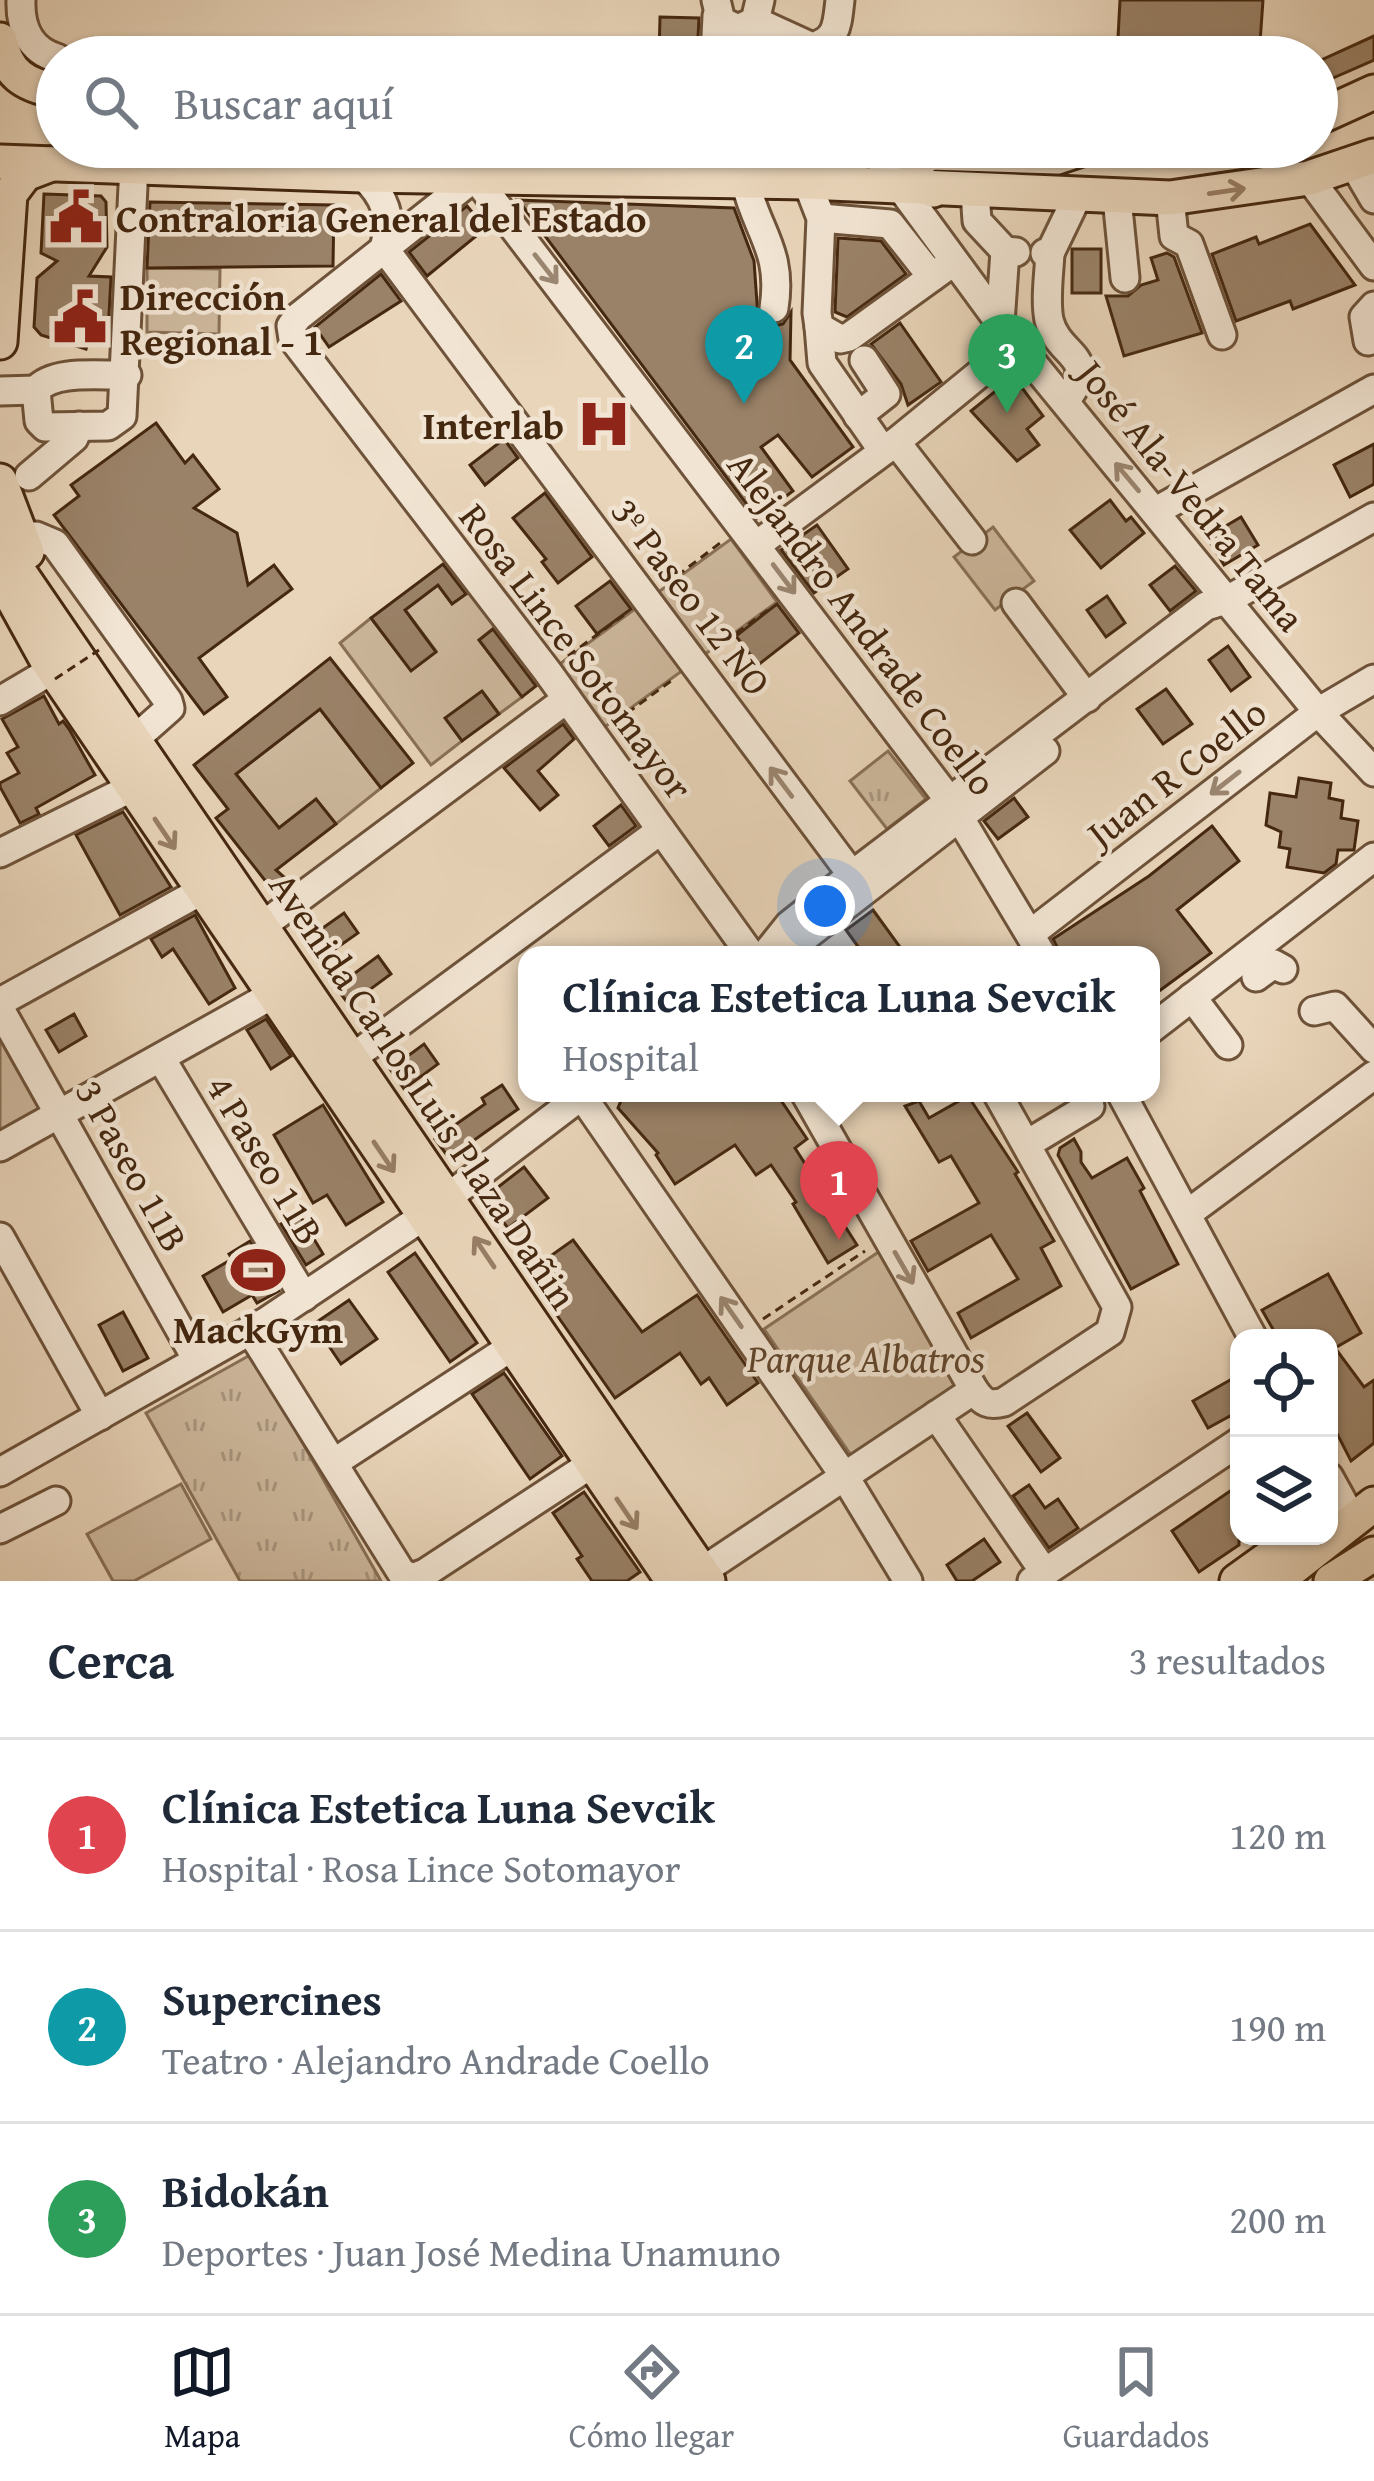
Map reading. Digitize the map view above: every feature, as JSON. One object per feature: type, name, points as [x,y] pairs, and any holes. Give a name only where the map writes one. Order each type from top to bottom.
[{"type":"main road","points":[[0,40],[7,64],[19,79],[36,84]]},
{"type":"main road","points":[[1338,108],[1374,92]]},
{"type":"main road","points":[[0,99],[36,102]]},
{"type":"main road","points":[[207,168],[807,182],[1170,198],[1310,178],[1364,160]]},
{"type":"main road","points":[[0,162],[36,162]]},
{"type":"main road","points":[[0,342],[10,194],[25,174],[42,168]]},
{"type":"main road","points":[[662,178],[706,169],[830,168]]},
{"type":"main road","points":[[916,168],[917,190]]},
{"type":"main road","name":"Avenida Carlos Luis Plaza Dañin","points":[[14,478],[10,536],[17,569],[133,787],[274,994],[436,1207],[694,1578]]},
{"type":"main road","name":"Avenida Carlos Luis Plaza Dañin","points":[[0,575],[65,661],[135,739],[352,1058],[513,1346],[593,1463],[694,1578]]},
{"type":"main road","name":"Avenida Carlos Luis Plaza Dañin","points":[[0,601],[65,661]]},
{"type":"main road","points":[[1276,1581],[1318,1563],[1354,1500]]},
{"type":"main road","points":[[1237,1581],[1374,1552]]},
{"type":"street","points":[[832,36],[840,0]]},
{"type":"street","points":[[17,2],[24,30],[36,47]]},
{"type":"street","points":[[737,20],[781,36]]},
{"type":"street","points":[[1364,160],[1374,199]]},
{"type":"street","points":[[127,375],[54,378],[41,383],[35,391],[35,413],[45,427],[117,423],[122,416],[127,375],[140,168]]},
{"type":"street","points":[[140,168],[140,415]]},
{"type":"street","name":"José Ala-Vedra Tama","points":[[893,168],[917,190],[942,270],[1009,333],[1318,712],[1374,772]]},
{"type":"street","points":[[362,175],[383,200],[388,215],[384,248]]},
{"type":"street","points":[[384,248],[475,177]]},
{"type":"street","name":"Alejandro Andrade Coello","points":[[475,177],[955,809],[1036,945]]},
{"type":"street","points":[[1310,178],[1374,266]]},
{"type":"street","points":[[745,181],[753,215],[772,244],[779,279],[774,308]]},
{"type":"street","points":[[807,182],[821,218],[822,363],[858,416],[972,540]]},
{"type":"street","points":[[975,192],[977,221],[1029,252],[1048,317],[1080,364],[1081,375],[1065,401]]},
{"type":"street","points":[[750,534],[890,447],[1009,333],[1029,252],[1077,197]]},
{"type":"street","points":[[1117,198],[1125,278]]},
{"type":"street","points":[[1170,198],[1174,236],[1189,244],[1222,335]]},
{"type":"street","points":[[821,218],[930,230]]},
{"type":"street","points":[[822,363],[856,349],[942,270],[890,224]]},
{"type":"street","name":"Rosa Lince Sotomayor","points":[[384,248],[298,317],[291,326],[293,339],[547,671],[745,946]]},
{"type":"street","name":"3º Paseo 12 NO","points":[[384,248],[852,875]]},
{"type":"street","points":[[1368,341],[1364,317],[1374,306]]},
{"type":"street","points":[[819,327],[856,349],[886,394],[858,416]]},
{"type":"street","points":[[1156,512],[1374,389]]},
{"type":"street","points":[[0,391],[35,391]]},
{"type":"street","points":[[14,478],[67,446],[79,426]]},
{"type":"street","points":[[792,946],[1088,698],[1206,607],[1229,599],[1374,517]]},
{"type":"street","points":[[10,536],[36,536],[55,544],[167,701],[166,715],[135,739]]},
{"type":"street","points":[[773,946],[789,926],[852,875],[955,809],[1217,616],[1229,599]]},
{"type":"street","points":[[1016,603],[1088,698]]},
{"type":"street","points":[[0,701],[65,661]]},
{"type":"street","name":"Juan R Coello","points":[[1036,945],[1318,712],[1374,679]]},
{"type":"street","points":[[262,926],[567,699]]},
{"type":"street","points":[[0,853],[133,787]]},
{"type":"street","points":[[352,1058],[661,830]]},
{"type":"street","points":[[1160,1022],[1374,857]]},
{"type":"street","points":[[0,1005],[203,890]]},
{"type":"street","points":[[0,1147],[274,994]]},
{"type":"street","points":[[1192,997],[1228,1045]]},
{"type":"street","name":"3 Paseo 11B","points":[[0,1005],[197,1360]]},
{"type":"street","points":[[1315,1011],[1335,1006],[1374,1049]]},
{"type":"street","name":"4 Paseo 11B","points":[[162,1060],[304,1298]]},
{"type":"street","points":[[1187,1214],[1374,1075]]},
{"type":"street","points":[[0,1472],[304,1298],[436,1207],[573,1102]]},
{"type":"street","points":[[588,1102],[845,1478],[908,1581]]},
{"type":"street","points":[[810,1102],[974,1390],[982,1401],[993,1405],[1110,1332],[1117,1307],[1003,1102]]},
{"type":"street","points":[[1126,1102],[1248,1329]]},
{"type":"street","points":[[1027,1144],[1090,1106]]},
{"type":"street","points":[[0,1237],[100,1416]]},
{"type":"street","points":[[250,1330],[401,1572],[412,1578],[593,1463]]},
{"type":"street","points":[[335,1462],[513,1346]]},
{"type":"street","points":[[694,1578],[974,1390]]},
{"type":"street","points":[[936,1415],[1038,1577],[1230,1448]]},
{"type":"street","points":[[0,1529],[56,1502]]},
{"type":"path","points":[[547,671],[645,600],[750,534]]},
{"type":"path","points":[[595,737],[793,591]]},
{"type":"path","points":[[745,1331],[887,1237]]},
{"type":"green space","points":[[147,268],[220,269],[219,334],[147,332]]},
{"type":"green space","points":[[993,527],[1034,581],[995,610],[954,557]]},
{"type":"green space","points":[[731,539],[777,602],[595,734],[550,671]]},
{"type":"green space","points":[[438,585],[452,604],[469,592],[495,627],[479,640],[522,697],[499,714],[481,692],[446,718],[462,741],[431,765],[340,643],[371,618],[411,670],[436,651],[405,610]]},
{"type":"green space","points":[[320,709],[381,788],[336,824],[316,799],[279,828],[236,774]]},
{"type":"green space","points":[[888,751],[926,799],[887,829],[850,781]]},
{"type":"green space","points":[[0,1020],[49,1108],[0,1135]]},
{"type":"green space","name":"Parque Albatros","points":[[883,1249],[961,1388],[853,1458],[764,1329]]},
{"type":"green space","points":[[252,1354],[381,1581],[240,1581],[146,1413]]},
{"type":"green space","points":[[181,1484],[211,1539],[134,1581],[113,1581],[87,1534]]},
{"type":"building","points":[[1120,0],[1263,0],[1260,36],[1118,36]]},
{"type":"building","points":[[660,17],[699,18],[698,36],[660,36]]},
{"type":"building","points":[[1374,36],[1374,60],[1338,76],[1338,52]]},
{"type":"building","points":[[44,194],[101,196],[106,202],[107,247],[89,276],[111,277],[108,334],[90,334],[86,349],[41,335],[34,327],[37,278],[57,261],[41,253]]},
{"type":"building","points":[[518,200],[734,208],[754,261],[758,317],[774,326],[783,324],[791,312],[790,360],[853,447],[812,477],[778,435],[761,447],[793,491],[757,518]]},
{"type":"building","points":[[150,202],[334,205],[333,266],[147,268]]},
{"type":"building","points":[[467,206],[486,228],[427,276],[409,252]]},
{"type":"building","points":[[1310,224],[1355,285],[1293,309],[1290,301],[1236,321],[1212,254],[1256,237],[1259,244]]},
{"type":"building","points":[[838,238],[881,241],[906,274],[847,317],[835,312]]},
{"type":"building","points":[[1072,249],[1101,249],[1101,293],[1072,293]]},
{"type":"building","points":[[1167,253],[1174,257],[1202,333],[1124,356],[1106,296],[1128,296],[1158,280],[1151,258]]},
{"type":"building","points":[[381,274],[401,301],[329,347],[315,327]]},
{"type":"building","points":[[900,323],[941,382],[908,405],[901,384],[871,344]]},
{"type":"building","points":[[1008,381],[1020,385],[1043,416],[1027,429],[1039,445],[1017,461],[971,411]]},
{"type":"building","points":[[156,423],[185,463],[193,455],[219,489],[194,508],[237,533],[248,585],[274,565],[292,589],[199,658],[227,697],[204,714],[54,515],[79,496],[71,485]]},
{"type":"building","points":[[504,439],[518,458],[485,485],[470,465]]},
{"type":"building","points":[[1374,444],[1374,484],[1350,497],[1334,465]]},
{"type":"building","points":[[545,493],[592,557],[558,583],[542,562],[546,559],[513,518]]},
{"type":"building","points":[[1110,500],[1126,521],[1131,517],[1144,533],[1101,568],[1070,530]]},
{"type":"building","points":[[1241,517],[1258,545],[1224,565],[1207,537]]},
{"type":"building","points":[[817,525],[848,569],[814,593],[781,550]]},
{"type":"building","points":[[443,564],[466,594],[452,604],[438,585],[405,610],[436,652],[411,671],[371,618]]},
{"type":"building","points":[[1175,566],[1196,591],[1170,611],[1150,585]]},
{"type":"building","points":[[610,581],[631,609],[597,634],[576,606]]},
{"type":"building","points":[[1107,596],[1125,623],[1106,637],[1087,610]]},
{"type":"building","points":[[777,604],[799,633],[758,665],[736,636]]},
{"type":"building","points":[[493,629],[536,686],[522,697],[479,640]]},
{"type":"building","points":[[1228,646],[1250,677],[1231,691],[1209,660]]},
{"type":"building","points":[[330,658],[413,763],[381,788],[320,709],[236,774],[279,828],[316,799],[336,824],[276,870],[284,877],[271,888],[216,818],[228,809],[194,765]]},
{"type":"building","points":[[1166,689],[1192,724],[1163,744],[1137,709]]},
{"type":"building","points":[[482,691],[499,714],[462,741],[445,718]]},
{"type":"building","points":[[44,696],[95,775],[36,808],[39,814],[20,823],[0,787],[19,773],[7,753],[18,747],[2,719]]},
{"type":"building","points":[[563,724],[574,739],[538,771],[558,795],[540,810],[504,768]]},
{"type":"building","points":[[1299,778],[1331,783],[1329,798],[1343,801],[1341,818],[1358,821],[1354,850],[1338,850],[1336,864],[1324,873],[1287,867],[1290,849],[1279,847],[1281,832],[1266,825],[1270,793],[1296,797]]},
{"type":"building","points":[[1014,798],[1028,817],[998,839],[984,821]]},
{"type":"building","points":[[621,805],[636,826],[609,846],[594,826]]},
{"type":"building","points":[[123,812],[171,887],[120,915],[76,835]]},
{"type":"building","points":[[1212,826],[1239,861],[1177,910],[1211,953],[1160,990],[1160,946],[1056,946],[1053,939],[1149,876]]},
{"type":"building","points":[[873,910],[899,946],[858,946],[846,930]]},
{"type":"building","points":[[344,913],[358,933],[321,959],[307,939]]},
{"type":"building","points":[[195,915],[235,988],[209,1004],[173,949],[162,957],[151,939]]},
{"type":"building","points":[[378,956],[391,974],[349,1005],[336,987]]},
{"type":"building","points":[[74,1014],[86,1036],[59,1052],[46,1030]]},
{"type":"building","points":[[266,1019],[291,1056],[271,1069],[247,1030]]},
{"type":"building","points":[[424,1044],[438,1064],[404,1089],[390,1069]]},
{"type":"building","points":[[502,1085],[518,1109],[449,1158],[435,1139],[485,1104],[482,1098]]},
{"type":"building","points":[[620,1102],[782,1102],[807,1139],[795,1148],[857,1245],[828,1263],[771,1165],[756,1175],[735,1145],[675,1184],[658,1153],[618,1108]]},
{"type":"building","points":[[920,1102],[929,1118],[957,1102],[972,1102],[1018,1172],[1054,1241],[1041,1248],[1061,1286],[971,1338],[958,1313],[1018,1279],[991,1235],[928,1271],[911,1241],[979,1203],[951,1156],[939,1162],[905,1106]]},
{"type":"building","points":[[323,1105],[383,1202],[346,1225],[327,1195],[313,1203],[274,1135]]},
{"type":"building","points":[[1074,1139],[1092,1178],[1127,1158],[1178,1264],[1131,1289],[1058,1155]]},
{"type":"building","points":[[524,1167],[548,1198],[508,1228],[484,1198]]},
{"type":"building","points":[[299,1214],[323,1254],[306,1265],[281,1224]]},
{"type":"building","points":[[573,1240],[642,1332],[697,1295],[758,1383],[727,1405],[709,1378],[701,1384],[680,1353],[615,1398],[547,1301],[556,1295],[535,1267]]},
{"type":"building","points":[[250,1241],[279,1291],[257,1303],[252,1295],[223,1312],[203,1276],[232,1259],[229,1254]]},
{"type":"building","points":[[415,1253],[477,1343],[450,1362],[388,1272]]},
{"type":"building","points":[[1328,1274],[1361,1333],[1338,1346],[1338,1329],[1273,1329],[1262,1310]]},
{"type":"building","points":[[349,1300],[377,1339],[341,1364],[314,1324]]},
{"type":"building","points":[[123,1312],[148,1358],[123,1371],[99,1325]]},
{"type":"building","points":[[1338,1352],[1364,1387],[1374,1380],[1374,1443],[1351,1461],[1338,1436]]},
{"type":"building","points":[[504,1373],[562,1456],[530,1479],[472,1394]]},
{"type":"building","points":[[1230,1380],[1230,1416],[1208,1428],[1193,1401]]},
{"type":"building","points":[[1027,1413],[1060,1458],[1041,1472],[1008,1426]]},
{"type":"building","points":[[1029,1485],[1045,1508],[1058,1499],[1078,1528],[1049,1548],[1013,1496]]},
{"type":"building","points":[[1230,1491],[1230,1545],[1239,1545],[1199,1572],[1172,1531]]},
{"type":"building","points":[[584,1492],[640,1572],[627,1581],[592,1581],[577,1559],[582,1556],[553,1513]]},
{"type":"building","points":[[984,1539],[1000,1562],[972,1581],[957,1581],[947,1565]]},
{"type":"place","name":"Contraloria General del Estado","points":[[76,217]]},
{"type":"place","name":"Dirección Regional - 1","points":[[80,317]]},
{"type":"place","name":"Supercines","points":[[744,404]]},
{"type":"place","name":"Bidokán","points":[[1007,413]]},
{"type":"place","name":"Interlab","points":[[604,424]]},
{"type":"place","name":"Clínica Estetica Luna Sevcik","points":[[839,1240]]},
{"type":"place","name":"MackGym","points":[[258,1270]]}]
